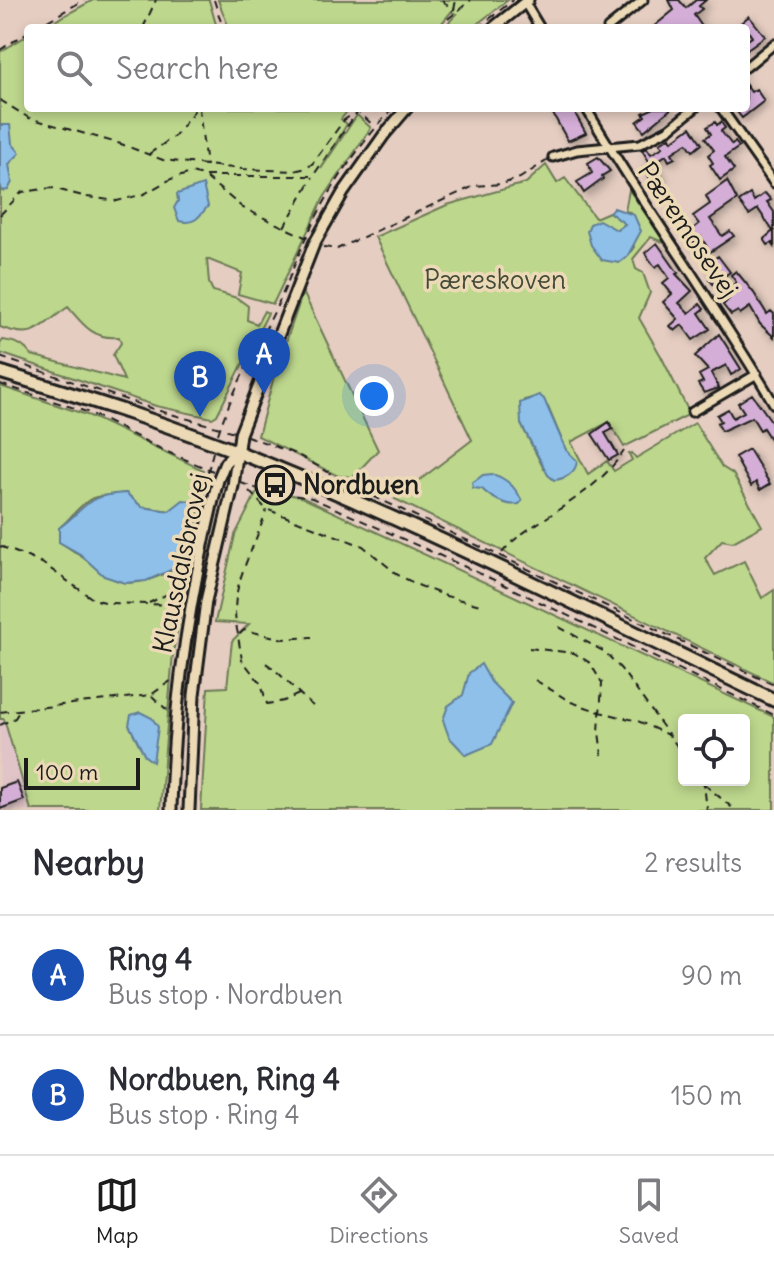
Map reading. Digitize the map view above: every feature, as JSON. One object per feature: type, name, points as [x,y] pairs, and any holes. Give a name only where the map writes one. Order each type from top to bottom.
[{"type":"main road","points":[[0,372],[236,451],[322,486],[774,700]]},
{"type":"street","points":[[613,24],[643,0]]},
{"type":"street","points":[[498,24],[527,1],[538,24]]},
{"type":"street","points":[[750,64],[774,44]]},
{"type":"street","points":[[236,451],[310,241],[404,112]]},
{"type":"street","name":"Pæremosevej","points":[[588,112],[729,326],[774,404]]},
{"type":"street","points":[[553,157],[577,150],[610,149],[648,141],[690,112]]},
{"type":"street","points":[[724,112],[774,183]]},
{"type":"street","points":[[692,412],[757,374]]},
{"type":"street","name":"Klausdalsbrovej","points":[[171,810],[172,758],[192,598],[221,474],[225,463],[236,451]]},
{"type":"street","name":"Klausdalsbrovej","points":[[189,810],[194,695],[206,601],[234,479],[236,451]]},
{"type":"path","points":[[42,24],[84,0]]},
{"type":"path","points":[[145,24],[156,0]]},
{"type":"path","points":[[214,0],[222,24]]},
{"type":"path","points":[[442,0],[454,12]]},
{"type":"path","points":[[454,12],[456,0]]},
{"type":"path","points":[[441,24],[471,0]]},
{"type":"path","points":[[483,24],[513,0]]},
{"type":"path","points":[[0,50],[24,35]]},
{"type":"path","points":[[0,100],[29,118],[163,160],[293,171],[307,168],[344,120],[356,112]]},
{"type":"path","points":[[148,155],[176,135],[194,112]]},
{"type":"path","points":[[198,112],[206,166]]},
{"type":"path","points":[[284,227],[313,176],[358,112]]},
{"type":"path","points":[[361,112],[375,127]]},
{"type":"path","points":[[220,428],[245,366],[310,241],[324,203],[375,127],[389,112]]},
{"type":"path","points":[[204,176],[243,208],[310,241],[337,249],[474,186],[502,184],[520,178],[553,157]]},
{"type":"path","points":[[0,215],[22,192],[52,188],[117,201],[144,194],[171,179],[191,173],[204,176],[313,176]]},
{"type":"path","points":[[0,384],[90,413],[165,451],[221,474]]},
{"type":"path","points":[[501,555],[524,532],[588,491],[611,470],[624,451]]},
{"type":"path","points":[[234,479],[264,491],[312,498],[492,579],[774,715]]},
{"type":"path","points":[[249,491],[266,509],[363,546],[398,575],[420,586],[484,606]]},
{"type":"path","points":[[266,509],[236,589],[233,606],[242,660],[261,684],[267,704],[299,694]]},
{"type":"path","points":[[0,546],[42,563],[93,599],[109,603],[183,605]]},
{"type":"path","points":[[148,603],[187,584]]},
{"type":"path","points":[[559,627],[605,652],[678,747]]},
{"type":"path","points":[[238,636],[244,630],[284,639],[312,637]]},
{"type":"path","points":[[529,648],[574,653],[590,663],[602,683],[602,755]]},
{"type":"path","points":[[266,663],[287,678],[313,706]]},
{"type":"path","points":[[0,712],[151,695],[173,679]]},
{"type":"path","points":[[535,680],[561,697],[600,712],[629,718],[670,736]]},
{"type":"path","points":[[151,695],[170,713]]},
{"type":"path","points":[[0,725],[15,718],[20,709]]},
{"type":"path","points":[[704,786],[707,810]]},
{"type":"path","points":[[706,786],[735,810]]},
{"type":"shaded area","points":[[4,718],[31,810],[0,810],[0,719]]},
{"type":"green space","points":[[93,0],[209,0],[216,24],[49,24]]},
{"type":"green space","points":[[218,0],[508,0],[477,24],[447,24],[457,14],[451,12],[441,24],[227,24]]},
{"type":"green space","points":[[24,37],[24,112],[347,112],[341,119],[347,124],[321,169],[357,115],[371,128],[323,199],[273,304],[238,294],[242,273],[207,259],[209,283],[213,291],[237,298],[248,306],[247,320],[257,324],[264,311],[268,313],[217,415],[212,418],[156,406],[0,353],[3,340],[22,346],[31,355],[124,380],[113,355],[121,343],[119,337],[96,334],[68,307],[30,332],[0,327],[0,52]]},
{"type":"green space","name":"Pæreskoven","points":[[546,165],[557,183],[565,178],[595,218],[609,212],[625,224],[617,230],[627,257],[634,247],[630,212],[625,211],[629,190],[667,244],[651,237],[633,259],[636,269],[643,273],[650,293],[639,318],[690,414],[624,447],[609,422],[571,442],[588,474],[607,461],[614,471],[632,460],[629,454],[636,458],[695,423],[722,467],[733,474],[762,526],[733,542],[722,540],[705,558],[715,575],[744,561],[762,598],[774,590],[774,683],[395,499],[472,440],[375,237],[447,205],[526,183]],"holes":[[[532,398],[548,407],[566,450],[577,461],[544,469],[521,424],[524,400]]]},
{"type":"green space","points":[[303,292],[378,450],[353,477],[338,476],[258,436]]},
{"type":"green space","points":[[0,386],[90,416],[203,470],[199,512],[173,653],[160,810],[31,810],[4,719],[0,719]],"holes":[[[126,493],[142,507],[193,514],[178,567],[139,582],[125,582],[114,579],[59,542],[59,528],[93,498]]]},
{"type":"green space","points":[[259,488],[301,497],[774,717],[774,810],[201,810],[208,688],[227,687],[232,641],[249,624],[215,622],[235,535]]},
{"type":"water","points":[[0,125],[10,125],[12,143],[20,153],[9,164],[12,182],[8,190],[2,191],[0,184]]},
{"type":"water","points":[[203,185],[208,206],[193,221],[179,221],[174,208],[178,201],[177,194]]},
{"type":"water","points":[[614,208],[634,215],[641,231],[627,257],[619,263],[602,260],[591,245],[587,231],[590,224],[599,220],[617,230],[625,224],[609,212]]},
{"type":"water","points":[[539,395],[544,399],[566,450],[577,461],[566,477],[554,480],[548,475],[521,424],[520,403]]},
{"type":"water","points":[[492,474],[514,487],[522,501],[519,504],[504,503],[482,489],[473,488],[472,483],[483,475]]},
{"type":"water","points":[[126,493],[142,507],[169,511],[183,500],[191,501],[193,514],[178,567],[146,581],[125,583],[104,576],[80,554],[59,542],[59,528],[88,503],[102,496]]},
{"type":"water","points":[[481,664],[491,682],[512,703],[492,744],[466,755],[449,737],[443,720],[448,706],[463,695],[469,673]]},
{"type":"water","points":[[140,712],[152,718],[158,727],[153,762],[145,756],[129,725],[131,715]]},
{"type":"building","points":[[669,0],[679,0],[686,8],[696,0],[706,0],[699,6],[702,9],[694,15],[700,24],[657,24],[674,10]]},
{"type":"building","points":[[749,16],[765,36],[750,47],[750,24],[740,24]]},
{"type":"building","points":[[756,89],[764,101],[750,112],[750,91]]},
{"type":"building","points":[[574,112],[586,133],[568,141],[553,114]]},
{"type":"building","points":[[667,112],[644,131],[637,122],[645,116],[643,113]]},
{"type":"building","points":[[715,122],[717,125],[721,122],[725,128],[721,131],[732,145],[735,142],[739,147],[725,157],[734,170],[720,180],[710,165],[713,163],[708,155],[714,150],[705,138],[711,134],[707,127]]},
{"type":"building","points":[[691,127],[702,144],[693,151],[687,143],[672,153],[675,158],[669,161],[666,155],[654,163],[663,178],[653,184],[643,167],[650,163],[642,150],[647,148],[651,154],[663,147],[660,143],[670,137],[672,141]]},
{"type":"building","points":[[598,157],[610,171],[584,193],[577,182],[592,173],[588,163]]},
{"type":"building","points":[[727,181],[737,200],[710,219],[722,236],[730,231],[734,236],[710,252],[701,237],[689,245],[686,240],[691,236],[689,232],[699,224],[693,216],[710,204],[706,196]]},
{"type":"building","points":[[765,193],[771,200],[767,202],[774,212],[774,246],[772,243],[768,245],[764,239],[773,231],[758,209],[749,215],[739,202],[750,194],[754,201]]},
{"type":"building","points":[[657,243],[676,274],[692,291],[679,303],[689,313],[700,304],[704,309],[699,313],[710,329],[693,340],[682,325],[675,331],[670,326],[678,319],[663,302],[672,294],[663,283],[669,278],[660,264],[655,267],[645,253]]},
{"type":"building","points":[[718,256],[730,272],[713,284],[709,279],[713,276],[705,265]]},
{"type":"building","points":[[736,271],[767,314],[771,311],[774,314],[774,337],[760,324],[750,307],[740,314],[738,311],[731,315],[723,305],[729,299],[725,294],[736,282],[731,275]]},
{"type":"building","points":[[719,334],[741,369],[731,375],[726,365],[711,373],[719,388],[704,393],[698,384],[703,382],[699,375],[708,370],[695,356]]},
{"type":"building","points":[[752,394],[774,425],[774,445],[752,417],[722,431],[717,423],[721,421],[717,415],[728,409],[733,418],[744,412],[738,403]]},
{"type":"building","points":[[609,422],[613,429],[605,433],[618,455],[609,460],[592,434]]},
{"type":"building","points":[[749,449],[770,484],[760,490],[756,482],[751,486],[735,457]]},
{"type":"building","points":[[17,782],[24,800],[0,809],[0,788]]},
{"type":"place","name":"Ring 4","points":[[264,394]]},
{"type":"place","name":"Nordbuen, Ring 4","points":[[200,417]]},
{"type":"place","name":"Nordbuen","points":[[275,485]]}]
